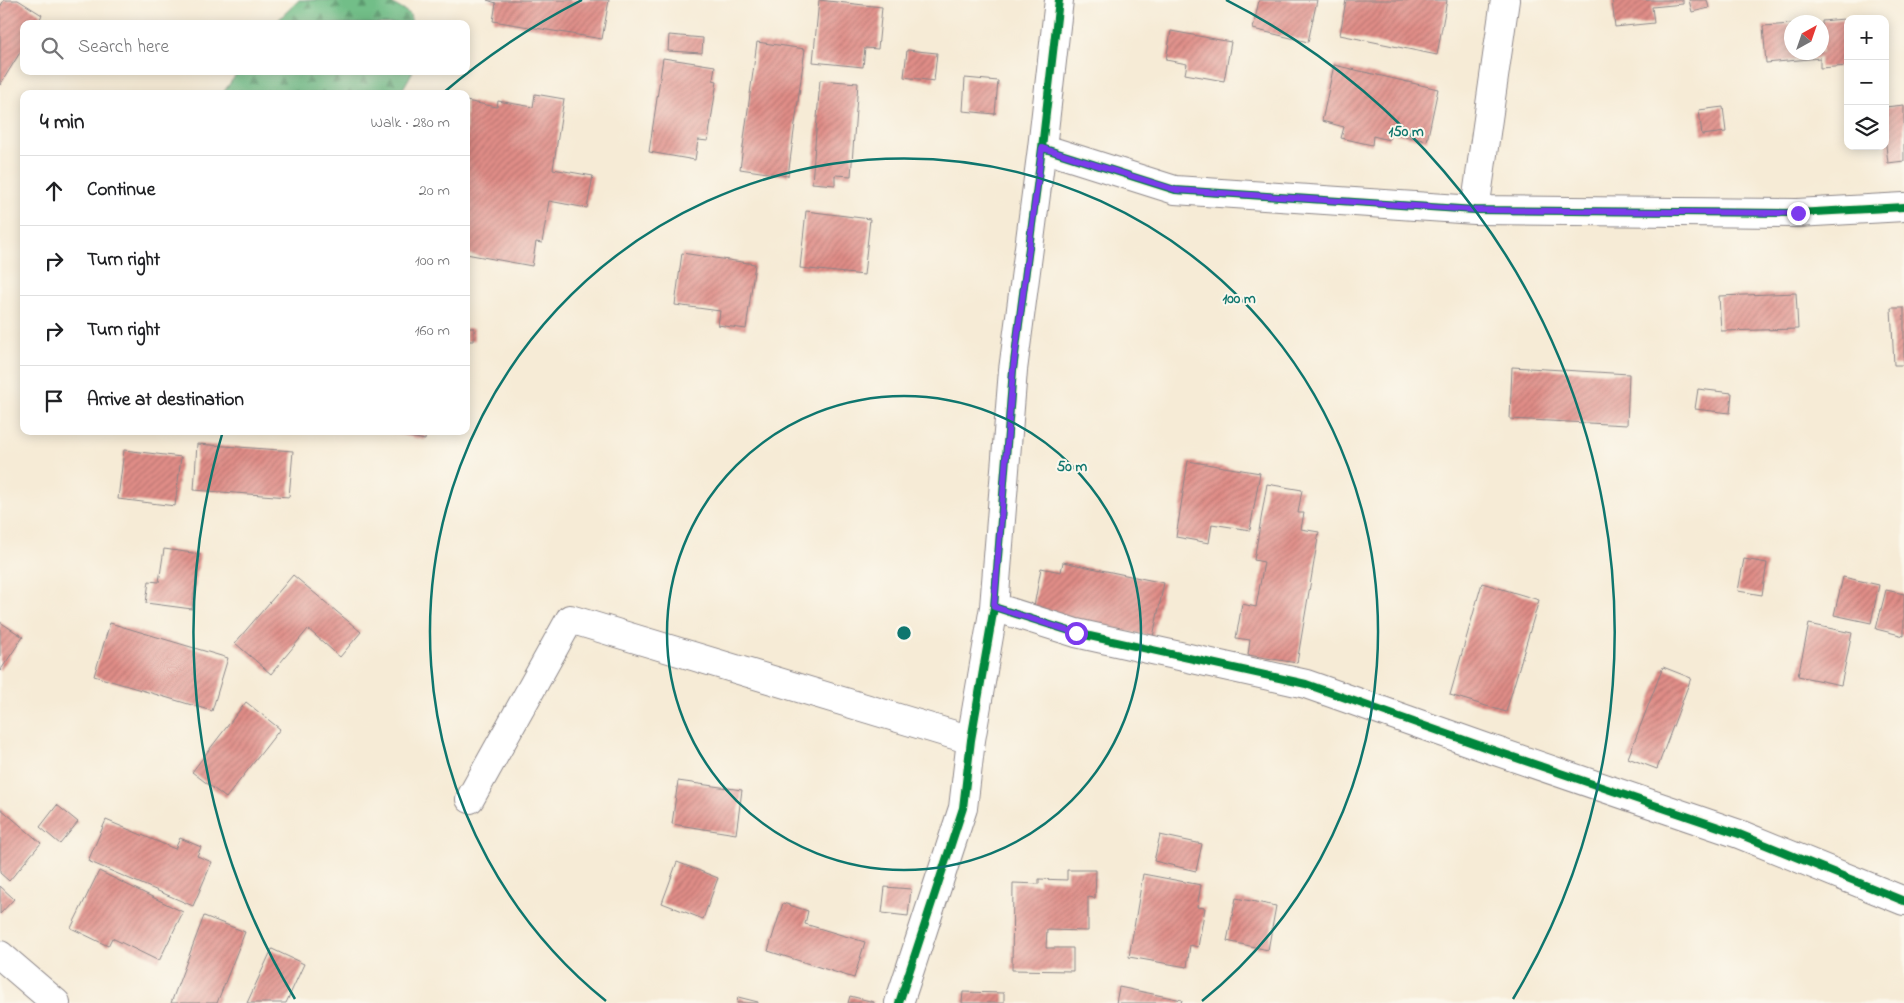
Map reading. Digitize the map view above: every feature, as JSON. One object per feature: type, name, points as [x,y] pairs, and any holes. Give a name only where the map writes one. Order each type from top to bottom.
[{"type":"street","points":[[899,1003],[963,808],[971,740],[994,607],[1013,370],[1059,0]]},
{"type":"street","points":[[1475,210],[1505,0]]},
{"type":"street","points":[[1042,148],[1176,190],[1475,210],[1798,213],[1904,207]]},
{"type":"street","points":[[994,607],[1076,633],[1306,684],[1739,834],[1904,900]]},
{"type":"street","points":[[470,800],[570,619],[971,740]]},
{"type":"street","points":[[0,955],[56,1003]]},
{"type":"green space","points":[[299,0],[386,0],[410,14],[411,20],[278,20]]},
{"type":"green space","points":[[236,75],[411,75],[402,90],[225,90]]},
{"type":"building","points":[[4,0],[18,0],[42,15],[39,20],[20,20],[20,52],[0,85],[0,7]]},
{"type":"building","points":[[487,0],[609,0],[602,39],[493,21],[496,3]]},
{"type":"building","points":[[819,0],[882,7],[878,49],[865,48],[863,67],[813,62]]},
{"type":"building","points":[[1259,0],[1317,0],[1308,42],[1253,29]]},
{"type":"building","points":[[1346,0],[1447,0],[1437,55],[1340,35]]},
{"type":"building","points":[[1612,0],[1683,0],[1683,4],[1652,7],[1654,23],[1615,27]]},
{"type":"building","points":[[1689,0],[1707,0],[1709,8],[1692,12]]},
{"type":"building","points":[[1844,19],[1844,66],[1820,68],[1820,60],[1829,60],[1829,20]]},
{"type":"building","points":[[1784,25],[1784,60],[1798,60],[1766,63],[1763,26]]},
{"type":"building","points":[[1171,31],[1231,42],[1224,81],[1185,74],[1187,64],[1166,60]]},
{"type":"building","points":[[669,35],[703,38],[702,53],[668,51]]},
{"type":"building","points":[[757,42],[805,49],[788,176],[740,169]]},
{"type":"building","points":[[907,50],[937,53],[934,81],[904,77]]},
{"type":"building","points":[[663,58],[715,66],[713,80],[717,81],[708,141],[698,140],[695,160],[649,152]]},
{"type":"building","points":[[1334,65],[1438,89],[1427,141],[1391,133],[1389,140],[1373,136],[1372,145],[1341,138],[1344,127],[1322,121]]},
{"type":"building","points":[[965,78],[998,81],[995,114],[963,111]]},
{"type":"building","points":[[820,80],[858,83],[851,176],[835,175],[835,185],[812,183]]},
{"type":"building","points":[[535,94],[564,99],[553,169],[593,176],[587,208],[549,201],[542,243],[536,242],[532,266],[470,255],[470,102],[497,107],[498,101],[533,107]]},
{"type":"building","points":[[1904,105],[1904,161],[1888,163],[1886,150],[1889,150],[1889,107]]},
{"type":"building","points":[[1723,107],[1726,132],[1702,135],[1699,110]]},
{"type":"building","points":[[806,211],[870,219],[864,275],[800,268]]},
{"type":"building","points":[[682,253],[755,264],[746,329],[718,325],[720,311],[675,305]]},
{"type":"building","points":[[1796,293],[1798,329],[1721,331],[1719,296]]},
{"type":"building","points":[[1891,308],[1904,308],[1904,365],[1894,365]]},
{"type":"building","points":[[470,328],[474,328],[474,341],[470,341]]},
{"type":"building","points":[[1512,367],[1629,374],[1627,425],[1510,419]]},
{"type":"building","points":[[1698,389],[1732,393],[1730,413],[1695,409]]},
{"type":"building","points":[[401,435],[426,435],[425,440]]},
{"type":"building","points":[[197,444],[293,451],[289,497],[194,490]]},
{"type":"building","points":[[124,450],[181,457],[175,506],[118,499]]},
{"type":"building","points":[[1188,461],[1260,473],[1250,530],[1212,524],[1209,543],[1176,537]]},
{"type":"building","points":[[1267,484],[1302,490],[1298,513],[1304,513],[1301,529],[1319,532],[1297,663],[1248,655],[1250,640],[1236,638],[1242,604],[1256,607],[1264,562],[1254,560]]},
{"type":"building","points":[[164,549],[200,554],[192,609],[146,603],[149,581],[159,582]]},
{"type":"building","points":[[1744,559],[1767,563],[1762,595],[1738,591]]},
{"type":"building","points":[[1063,562],[1164,583],[1153,637],[1033,612],[1041,568],[1061,572]]},
{"type":"building","points":[[293,575],[361,632],[340,657],[308,629],[271,674],[235,643]]},
{"type":"building","points":[[1843,577],[1879,585],[1871,623],[1834,615]]},
{"type":"building","points":[[1482,583],[1539,600],[1506,712],[1450,695]]},
{"type":"building","points":[[1886,590],[1904,594],[1904,636],[1876,629]]},
{"type":"building","points":[[0,622],[23,637],[0,671]]},
{"type":"building","points":[[110,623],[228,658],[212,711],[94,676]]},
{"type":"building","points":[[1809,624],[1852,633],[1841,685],[1798,676]]},
{"type":"building","points":[[1663,667],[1691,678],[1657,769],[1628,758]]},
{"type":"building","points":[[246,702],[280,729],[226,798],[192,772]]},
{"type":"building","points":[[678,781],[742,790],[736,834],[672,824]]},
{"type":"building","points":[[57,805],[78,822],[60,844],[40,827]]},
{"type":"building","points":[[0,808],[41,843],[9,881],[0,873]]},
{"type":"building","points":[[106,820],[175,849],[180,838],[201,847],[197,856],[212,862],[193,906],[88,861]]},
{"type":"building","points":[[1160,835],[1202,844],[1196,871],[1154,861]]},
{"type":"building","points":[[677,862],[718,878],[703,919],[662,903]]},
{"type":"building","points":[[1067,870],[1096,870],[1095,898],[1088,897],[1088,931],[1047,930],[1046,948],[1073,948],[1073,971],[1012,970],[1013,883],[1039,884],[1039,879],[1067,880]]},
{"type":"building","points":[[99,871],[183,912],[159,961],[112,938],[108,946],[71,928]]},
{"type":"building","points":[[1143,874],[1201,885],[1197,907],[1205,908],[1198,947],[1190,945],[1187,967],[1129,957]]},
{"type":"building","points":[[0,886],[14,899],[0,914]]},
{"type":"building","points":[[885,887],[911,889],[908,916],[882,913]]},
{"type":"building","points":[[1236,898],[1276,906],[1268,950],[1227,941]]},
{"type":"building","points":[[783,903],[808,911],[805,924],[865,942],[854,978],[768,951]]},
{"type":"building","points":[[204,916],[245,932],[217,1003],[171,1003]]},
{"type":"building","points":[[272,949],[304,964],[286,1003],[247,1003]]},
{"type":"building","points":[[1119,987],[1182,1000],[1181,1003],[1116,1003]]},
{"type":"building","points":[[963,992],[1004,993],[1004,1003],[962,1003]]},
{"type":"building","points":[[850,996],[874,1002],[874,1003],[848,1003]]},
{"type":"building","points":[[738,997],[758,1002],[758,1003],[737,1003]]},
{"type":"cycle path","points":[[899,1003],[963,808],[971,740],[994,607],[1013,370],[1059,0]]},
{"type":"cycle path","points":[[1042,148],[1175,190],[1475,210],[1797,213],[1904,207]]},
{"type":"cycle path","points":[[994,607],[1076,633],[1306,684],[1739,834],[1904,901]]},
{"type":"route","points":[[1076,633],[994,607],[1013,370],[1042,148],[1176,190],[1475,210],[1798,213]]}]
